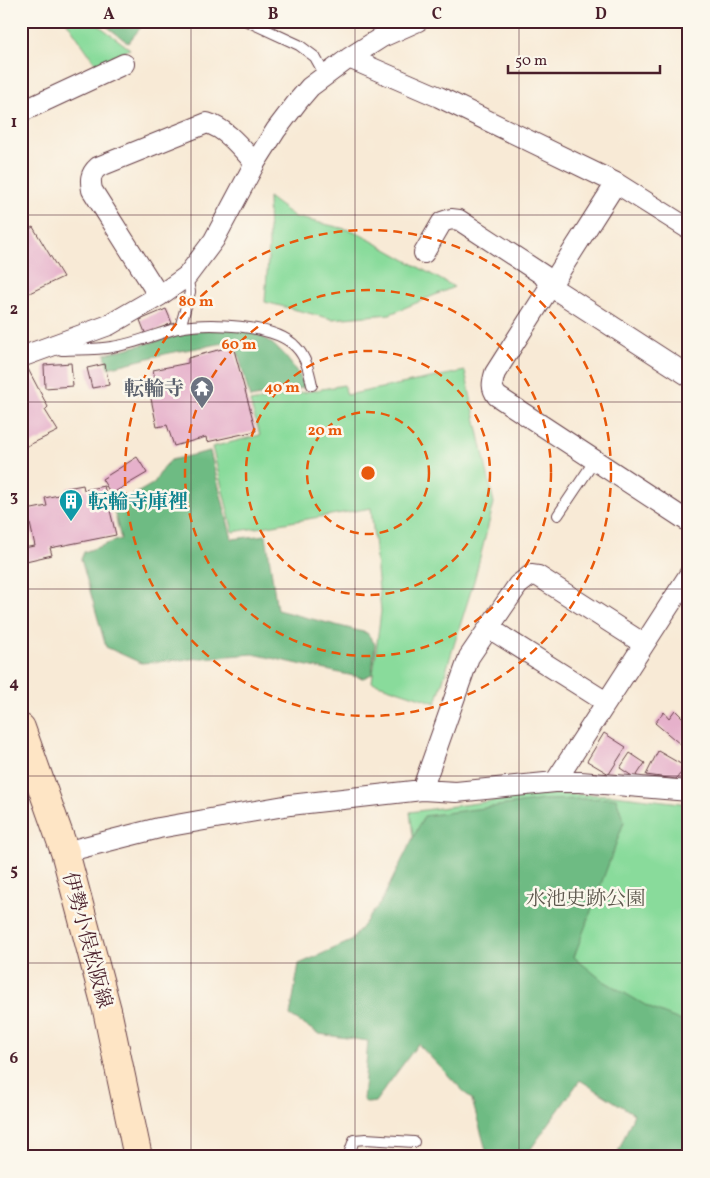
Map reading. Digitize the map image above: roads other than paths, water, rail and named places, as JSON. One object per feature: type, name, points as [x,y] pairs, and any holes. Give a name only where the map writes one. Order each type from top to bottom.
[{"type":"main road","name":"伊勢小俣松阪線","points":[[21,728],[65,852],[107,1010],[138,1157]]},
{"type":"street","points":[[21,357],[109,325],[159,296],[187,276],[214,240],[255,163],[276,130],[298,101],[325,75],[349,58],[382,37],[418,21]]},
{"type":"street","points":[[349,58],[439,97],[616,183],[689,229]]},
{"type":"street","points":[[21,112],[124,64]]},
{"type":"street","points":[[159,296],[92,190],[90,182],[94,171],[98,167],[207,123],[214,125],[232,138],[255,163]]},
{"type":"street","points":[[616,183],[495,374],[492,383],[493,390],[498,396],[689,522]]},
{"type":"street","points":[[424,253],[442,222],[451,219],[459,220],[543,275],[550,286],[689,376]]},
{"type":"street","points":[[555,782],[689,574]]},
{"type":"street","points":[[422,790],[469,657],[518,585],[531,575],[538,576],[644,644]]},
{"type":"street","points":[[489,628],[606,702]]},
{"type":"street","points":[[65,852],[159,828],[290,805],[422,790],[456,792],[555,782],[580,782],[689,791]]},
{"type":"lane","points":[[247,21],[299,45],[315,57],[325,75]]},
{"type":"lane","points":[[180,328],[190,292],[187,276]]},
{"type":"lane","points":[[54,346],[62,350],[113,347],[180,328],[250,327],[271,332],[296,345],[306,360],[312,385]]},
{"type":"lane","points":[[558,515],[595,460]]},
{"type":"lane","points":[[348,1157],[354,1140],[414,1142]]},
{"type":"place","name":"転輪寺","points":[[202,409]]},
{"type":"place","name":"転輪寺庫裡","points":[[71,522]]},
{"type":"park label","name":"水池史跡公園","points":[[586,898]]}]
